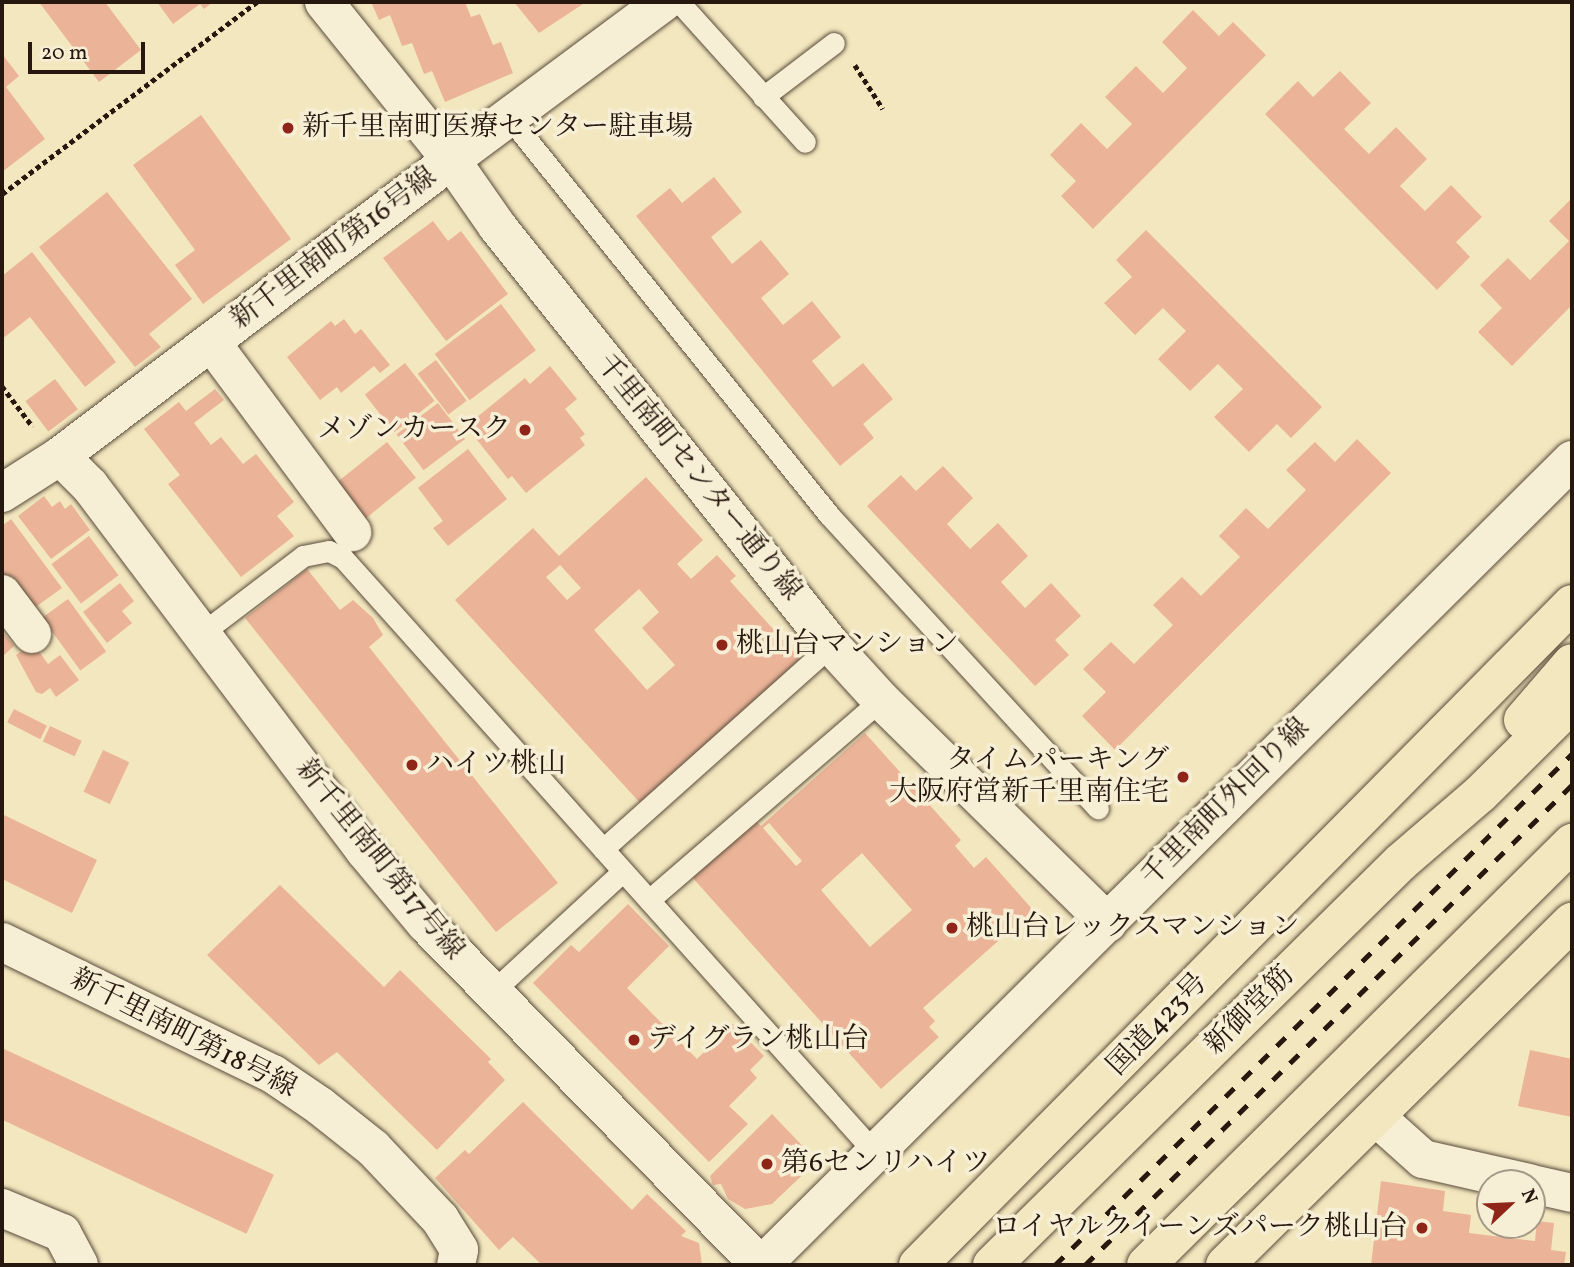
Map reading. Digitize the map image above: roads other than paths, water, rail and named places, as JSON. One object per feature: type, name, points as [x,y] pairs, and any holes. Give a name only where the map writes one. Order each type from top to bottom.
[{"type":"highway","name":"国道423号","points":[[918,1265],[1572,604]]},
{"type":"highway","points":[[1401,862],[1432,816],[1572,663]]},
{"type":"highway","name":"新御堂筋","points":[[992,1265],[1401,862],[1480,794],[1572,703]]},
{"type":"highway","points":[[1146,1265],[1572,844]]},
{"type":"highway","points":[[1225,1265],[1572,922]]},
{"type":"street","name":"千里南町センター通り線","points":[[324,2],[451,160],[496,226],[831,645],[881,700],[1108,923]]},
{"type":"street","name":"新千里南町第16号線","points":[[2,493],[60,456],[508,116],[664,2]]},
{"type":"street","points":[[211,342],[352,532]]},
{"type":"street","name":"新千里南町第17号線","points":[[60,456],[90,486],[380,870],[492,992],[761,1265]]},
{"type":"street","name":"千里南町外回り線","points":[[761,1265],[876,1154],[1572,460]]},
{"type":"street","points":[[2,594],[32,634]]},
{"type":"street","name":"新千里南町第18号線","points":[[2,942],[273,1074],[320,1106],[373,1148],[440,1219],[459,1250],[456,1265]]},
{"type":"street","points":[[1376,1117],[1423,1159],[1476,1171]]},
{"type":"street","points":[[1546,1187],[1572,1193]]},
{"type":"street","points":[[2,1208],[62,1233],[79,1265]]},
{"type":"lane","points":[[679,2],[805,142]]},
{"type":"lane","points":[[763,97],[834,43]]},
{"type":"lane","points":[[508,116],[829,515],[1098,809]]},
{"type":"lane","points":[[202,634],[303,556],[330,551],[343,558],[876,1154]]},
{"type":"lane","points":[[603,849],[831,645]]},
{"type":"lane","points":[[649,900],[881,700]]},
{"type":"lane","points":[[492,992],[623,871]]},
{"type":"railway","points":[[1055,1265],[1572,754]]},
{"type":"railway","points":[[1085,1265],[1572,785]]},
{"type":"place","name":"新千里南町医療センター駐車場","points":[[288,128]]},
{"type":"place","name":"メゾンカースク","points":[[525,430]]},
{"type":"place","name":"桃山台マンション","points":[[722,645]]},
{"type":"place","name":"ハイツ桃山","points":[[412,765]]},
{"type":"place","name":"タイムパーキング 大阪府営新千里南住宅","points":[[1183,777]]},
{"type":"place","name":"桃山台レックスマンション","points":[[952,928]]},
{"type":"place","name":"デイグラン桃山台","points":[[634,1040]]},
{"type":"place","name":"第6センリハイツ","points":[[767,1164]]},
{"type":"place","name":"ロイヤルクイーンズパーク桃山台","points":[[1422,1228]]}]
